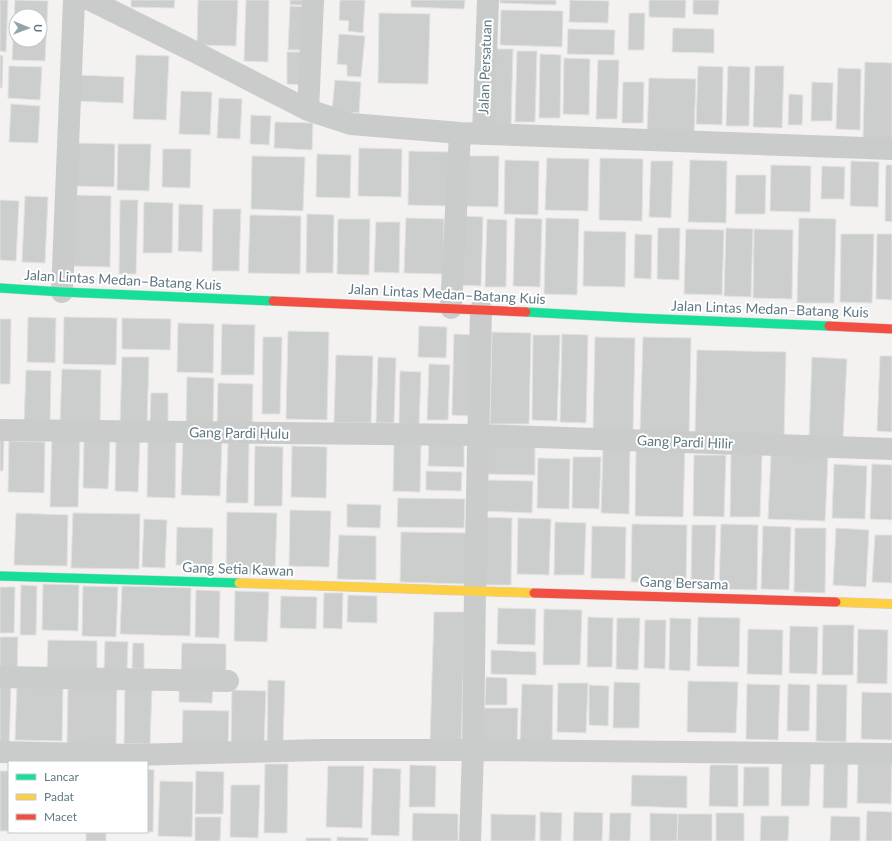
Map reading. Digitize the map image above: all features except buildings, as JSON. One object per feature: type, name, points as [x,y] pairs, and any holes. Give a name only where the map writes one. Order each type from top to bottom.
[{"type":"main road","name":"Jalan Lintas Medan–Batang Kuis","points":[[0,288],[62,292],[481,309],[636,318],[892,328]]},
{"type":"main road","name":"Gang Setia Kawan","points":[[0,576],[475,590]]},
{"type":"main road","name":"Gang Bersama","points":[[475,590],[892,604]]},
{"type":"street","points":[[62,292],[74,0]]},
{"type":"street","points":[[90,0],[308,110],[351,124],[460,133],[892,149]]},
{"type":"street","points":[[308,110],[313,0]]},
{"type":"street","name":"Jalan Persatuan","points":[[483,134],[488,0]]},
{"type":"street","points":[[451,308],[460,133]]},
{"type":"street","points":[[470,841],[481,309]]},
{"type":"street","name":"Gang Pardi Hulu","points":[[0,430],[478,435]]},
{"type":"street","name":"Gang Pardi Hilir","points":[[478,435],[892,449]]},
{"type":"street","points":[[0,677],[228,681]]},
{"type":"street","points":[[0,752],[133,755],[322,750],[473,750],[892,754]]},
{"type":"traffic: fast","points":[[0,288],[273,301]]},
{"type":"traffic: fast","points":[[526,312],[829,326]]},
{"type":"traffic: fast","points":[[0,576],[239,583]]},
{"type":"traffic: slow","points":[[239,583],[534,593]]},
{"type":"traffic: slow","points":[[836,602],[892,604]]},
{"type":"traffic: jam","points":[[273,301],[526,312]]},
{"type":"traffic: jam","points":[[829,326],[892,329]]},
{"type":"traffic: jam","points":[[534,593],[836,602]]}]
